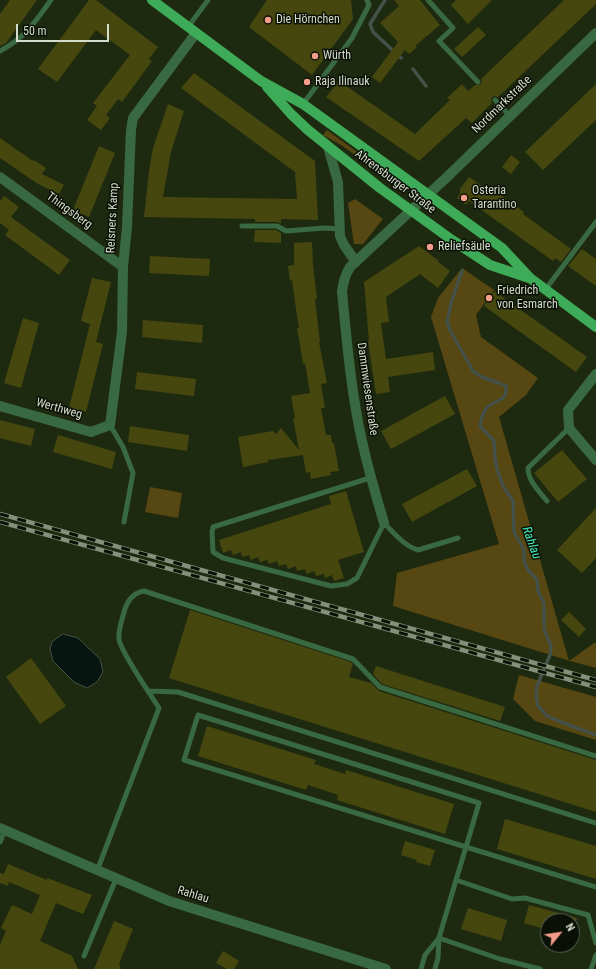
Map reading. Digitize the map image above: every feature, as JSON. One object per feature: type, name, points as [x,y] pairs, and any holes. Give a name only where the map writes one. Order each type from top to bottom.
[{"type":"main road","name":"Ahrensburger Straße","points":[[152,0],[261,81],[303,104],[428,196],[502,248],[530,278],[596,327]]},
{"type":"main road","name":"Ahrensburger Straße","points":[[261,81],[291,114],[328,147],[411,211],[490,265],[530,278]]},
{"type":"street","name":"Reisners Kamp","points":[[110,424],[122,332],[123,267],[127,227],[131,130],[133,118],[196,33]]},
{"type":"street","name":"Nordmarkstraße","points":[[411,211],[596,33]]},
{"type":"street","points":[[328,147],[338,182],[342,241],[356,262]]},
{"type":"street","name":"Thingsberg","points":[[0,176],[123,267]]},
{"type":"street","name":"Dammwiesenstraße","points":[[384,523],[370,478],[361,439],[342,292],[343,281],[346,273],[411,211]]},
{"type":"street","points":[[596,374],[568,410],[569,428],[596,460]]},
{"type":"street","name":"Werthweg","points":[[0,406],[91,432],[110,424]]},
{"type":"street","name":"Rahlau","points":[[3,829],[169,901],[386,969]]},
{"type":"lane","points":[[0,51],[13,44],[30,29],[51,0]]},
{"type":"lane","points":[[188,26],[208,0]]},
{"type":"lane","points":[[303,104],[352,38],[370,5],[367,0]]},
{"type":"lane","points":[[428,0],[453,28],[440,41],[478,82]]},
{"type":"lane","points":[[495,100],[510,116]]},
{"type":"lane","points":[[546,290],[596,222]]},
{"type":"lane","points":[[242,226],[277,226],[286,231],[324,228],[340,229]]},
{"type":"lane","points":[[110,424],[123,447],[132,473],[124,522]]},
{"type":"lane","points":[[547,501],[531,481],[528,474],[528,468],[532,462],[569,428]]},
{"type":"lane","points":[[370,478],[213,527],[213,552],[223,558],[331,586],[347,584],[357,578],[384,523],[398,538],[411,548],[418,550],[458,538]]},
{"type":"lane","points":[[97,871],[159,708],[124,652],[119,639],[125,608],[130,598],[138,592],[144,591],[354,659],[380,687],[596,756]]},
{"type":"lane","points":[[148,691],[178,692],[596,824]]},
{"type":"lane","points":[[435,969],[438,958],[438,938],[456,880],[466,846],[478,803],[198,715],[184,760],[466,846],[596,887]]},
{"type":"lane","points":[[0,842],[3,829]]},
{"type":"lane","points":[[84,956],[116,879]]},
{"type":"lane","points":[[456,880],[512,899],[525,898],[588,915],[596,942]]},
{"type":"lane","points":[[421,969],[425,955],[438,938]]},
{"type":"lane","points":[[438,938],[500,959],[540,969]]},
{"type":"lane","points":[[591,969],[596,955]]},
{"type":"shaded area","points":[[327,130],[404,186],[402,189],[341,145],[323,135]]},
{"type":"shaded area","points":[[355,199],[383,219],[363,244],[354,244],[348,203]]},
{"type":"shaded area","points":[[462,268],[494,290],[476,315],[481,337],[538,378],[526,395],[499,417],[569,661],[393,606],[397,573],[499,544],[431,317],[438,298]]},
{"type":"shaded area","points":[[150,487],[182,493],[178,518],[145,512]]},
{"type":"shaded area","points":[[63,634],[78,638],[100,659],[103,672],[97,682],[87,688],[74,682],[53,661],[50,649],[52,642]]},
{"type":"shaded area","points":[[594,643],[596,643],[596,668],[569,661]]},
{"type":"shaded area","points":[[519,675],[596,697],[596,740],[535,721],[513,699]]},
{"type":"building","points":[[10,0],[37,0],[6,43],[0,46],[0,14]]},
{"type":"building","points":[[89,0],[96,0],[158,47],[149,59],[152,61],[122,102],[118,99],[106,115],[110,118],[101,130],[87,120],[97,106],[93,103],[130,55],[96,30],[57,82],[38,69]]},
{"type":"building","points":[[267,0],[351,0],[353,19],[312,75],[249,27]]},
{"type":"building","points":[[394,0],[420,0],[440,25],[415,46],[417,47],[409,54],[405,50],[380,83],[372,77],[398,42],[380,23],[399,6]]},
{"type":"building","points":[[456,0],[492,0],[468,24],[451,5]]},
{"type":"building","points":[[564,0],[596,0],[596,4],[498,97],[492,97],[492,103],[472,123],[466,118],[419,161],[326,97],[339,81],[415,134],[450,100],[447,98],[462,84],[468,91],[475,85],[480,85],[482,83],[481,79]]},
{"type":"building","points":[[478,27],[486,35],[462,57],[454,49]]},
{"type":"building","points":[[194,73],[315,161],[318,220],[281,219],[281,224],[277,222],[255,222],[255,219],[144,217],[153,148],[168,104],[184,111],[171,152],[163,197],[297,199],[295,172],[181,88]]},
{"type":"building","points":[[596,84],[596,120],[543,170],[525,152]]},
{"type":"building","points":[[0,138],[33,161],[34,160],[46,168],[42,174],[64,185],[59,194],[38,184],[0,158]]},
{"type":"building","points":[[99,146],[115,153],[89,217],[73,210]]},
{"type":"building","points":[[511,155],[520,162],[511,174],[502,167]]},
{"type":"building","points":[[469,177],[495,195],[497,192],[524,212],[523,214],[571,249],[561,262],[555,258],[553,261],[469,201],[466,205],[457,198],[460,193],[460,189]]},
{"type":"building","points":[[4,196],[19,207],[11,217],[70,260],[59,275],[5,235],[9,230],[0,223],[0,201]]},
{"type":"building","points":[[255,230],[276,230],[281,233],[281,243],[254,242]]},
{"type":"building","points":[[312,242],[319,342],[327,383],[321,384],[325,408],[321,408],[326,435],[331,435],[332,443],[334,443],[339,471],[330,472],[331,475],[311,479],[310,472],[306,473],[303,455],[268,460],[268,462],[243,467],[238,437],[273,431],[276,434],[281,428],[299,450],[293,418],[295,418],[291,396],[310,393],[305,363],[303,364],[297,328],[299,328],[292,280],[290,281],[288,266],[294,265],[294,243]]},
{"type":"building","points":[[419,246],[450,271],[438,288],[420,274],[386,297],[389,322],[381,323],[386,359],[433,352],[435,370],[388,377],[390,392],[376,394],[368,341],[364,282]]},
{"type":"building","points":[[582,249],[596,259],[596,286],[568,266]]},
{"type":"building","points":[[150,256],[210,259],[209,276],[149,273]]},
{"type":"building","points":[[92,278],[111,282],[96,342],[103,344],[86,412],[69,408],[90,324],[81,321]]},
{"type":"building","points":[[494,291],[587,357],[576,372],[484,306]]},
{"type":"building","points":[[23,318],[39,323],[21,388],[4,383]]},
{"type":"building","points":[[143,320],[203,325],[202,343],[142,337]]},
{"type":"building","points":[[137,372],[196,379],[194,396],[135,389]]},
{"type":"building","points":[[445,396],[455,414],[391,449],[381,431]]},
{"type":"building","points":[[0,420],[35,429],[31,446],[0,438]]},
{"type":"building","points":[[130,426],[189,435],[187,451],[128,442]]},
{"type":"building","points":[[58,435],[116,452],[112,469],[53,452]]},
{"type":"building","points":[[562,450],[587,479],[558,502],[534,473]]},
{"type":"building","points":[[467,469],[477,486],[412,522],[402,504]]},
{"type":"building","points":[[346,491],[364,552],[338,560],[344,578],[334,581],[332,575],[325,578],[324,574],[316,576],[314,571],[307,574],[305,569],[297,571],[296,566],[288,569],[286,564],[279,566],[277,561],[269,564],[267,560],[260,562],[258,557],[251,560],[249,555],[242,557],[241,552],[233,555],[231,550],[223,553],[219,540],[331,504],[329,496]]},
{"type":"building","points":[[596,508],[596,558],[582,573],[557,550]]},
{"type":"building","points":[[190,610],[351,662],[353,664],[349,677],[371,683],[379,691],[596,760],[596,812],[169,678]]},
{"type":"building","points":[[569,612],[586,629],[579,637],[561,620]]},
{"type":"building","points":[[31,658],[66,706],[40,724],[6,677]]},
{"type":"building","points":[[376,666],[505,707],[500,721],[382,684],[373,674]]},
{"type":"building","points":[[207,726],[316,760],[314,764],[345,774],[346,770],[454,804],[445,834],[337,800],[338,795],[308,785],[306,790],[198,756]]},
{"type":"building","points":[[505,819],[596,846],[596,879],[497,849]]},
{"type":"building","points":[[405,841],[435,850],[430,866],[416,862],[417,860],[401,855]]},
{"type":"building","points":[[8,864],[47,880],[47,878],[92,895],[83,914],[56,903],[40,941],[72,956],[78,969],[0,969],[0,945],[6,931],[1,928],[12,905],[32,914],[40,895],[9,882],[8,886],[0,883],[0,873],[4,874]]},
{"type":"building","points":[[529,905],[559,913],[540,913],[540,928],[524,923]]},
{"type":"building","points":[[468,908],[507,920],[501,941],[461,929]]},
{"type":"building","points":[[114,921],[133,929],[119,964],[121,969],[94,969]]},
{"type":"building","points":[[223,951],[239,961],[234,969],[227,969],[216,963]]},
{"type":"waterway","name":"Rahlau","points":[[385,0],[370,24],[373,32],[401,58]]},
{"type":"waterway","name":"Rahlau","points":[[413,69],[426,86]]},
{"type":"waterway","name":"Rahlau","points":[[462,271],[451,303],[447,322],[473,371],[482,377],[506,386],[504,397],[485,410],[480,426],[494,441],[497,469],[503,486],[513,501],[514,532],[524,550],[524,561],[528,570],[537,580],[538,591],[544,603],[544,629],[551,646],[550,655],[537,686],[536,695],[538,706],[547,716],[596,735]]},
{"type":"railway","points":[[0,514],[596,680]]},
{"type":"railway","points":[[0,522],[596,687]]},
{"type":"place","name":"Die Hörnchen","points":[[268,20]]},
{"type":"place","name":"Würth","points":[[315,56]]},
{"type":"place","name":"Raja Ilinauk","points":[[307,82]]},
{"type":"place","name":"Osteria Tarantino","points":[[464,198]]},
{"type":"place","name":"Reliefsäule","points":[[430,247]]},
{"type":"place","name":"Friedrich von Esmarch","points":[[489,298]]}]
